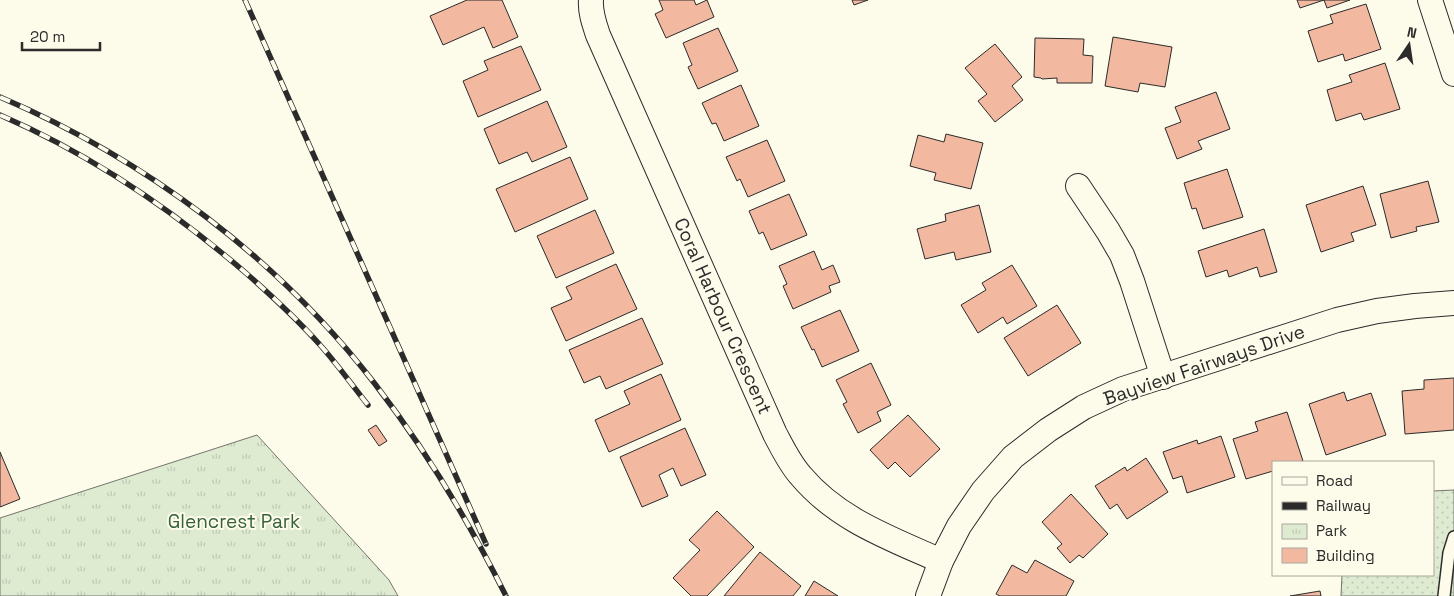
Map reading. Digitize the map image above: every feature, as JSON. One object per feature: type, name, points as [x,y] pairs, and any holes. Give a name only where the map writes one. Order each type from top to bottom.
[{"type":"street","name":"Coral Harbour Crescent","points":[[591,0],[590,7],[598,35],[784,451],[800,476],[838,510],[864,526],[941,561]]},
{"type":"street","points":[[1430,0],[1454,74]]},
{"type":"street","points":[[1078,186],[1122,255],[1163,377]]},
{"type":"street","name":"Bayview Fairways Drive","points":[[928,596],[941,561],[959,526],[983,491],[1013,457],[1048,430],[1084,407],[1123,389],[1337,320],[1377,311],[1454,303]]},
{"type":"lane","points":[[1444,596],[1449,553],[1454,538]]},
{"type":"green space","name":"Glencrest Park","points":[[257,435],[389,580],[398,596],[0,596],[0,518]]},
{"type":"green space","points":[[1454,490],[1454,596],[1341,596],[1342,576],[1434,576],[1434,491]]},
{"type":"building","points":[[467,0],[502,0],[518,37],[493,48],[484,27],[443,45],[430,16]]},
{"type":"building","points":[[659,0],[694,0],[696,5],[707,0],[714,17],[666,38],[655,14],[663,10]]},
{"type":"building","points":[[852,0],[868,0],[854,5]]},
{"type":"building","points":[[1297,0],[1324,0],[1300,8]]},
{"type":"building","points":[[1324,0],[1350,0],[1327,8]]},
{"type":"building","points":[[1366,4],[1381,49],[1345,61],[1343,54],[1318,62],[1308,31],[1333,23],[1330,15]]},
{"type":"building","points":[[718,28],[738,71],[698,89],[688,67],[692,65],[683,43]]},
{"type":"building","points":[[1113,37],[1172,47],[1165,87],[1140,83],[1138,92],[1105,86]]},
{"type":"building","points":[[1035,38],[1084,39],[1083,55],[1093,56],[1092,83],[1057,83],[1057,78],[1042,79],[1034,77]]},
{"type":"building","points":[[995,44],[1022,77],[1012,86],[1023,100],[995,122],[978,101],[987,94],[965,68]]},
{"type":"building","points":[[521,46],[541,90],[478,117],[463,81],[488,70],[484,61]]},
{"type":"building","points":[[1385,63],[1400,109],[1364,120],[1361,113],[1336,121],[1327,90],[1352,82],[1349,75]]},
{"type":"building","points":[[741,85],[759,126],[724,141],[716,123],[712,124],[702,103]]},
{"type":"building","points":[[1216,92],[1230,129],[1198,141],[1202,149],[1177,159],[1165,128],[1181,122],[1175,107]]},
{"type":"building","points":[[547,101],[567,147],[532,162],[527,152],[499,164],[484,129]]},
{"type":"building","points":[[946,134],[983,143],[971,189],[934,180],[936,173],[910,166],[918,135],[944,142]]},
{"type":"building","points":[[767,140],[785,181],[748,197],[740,179],[737,181],[726,157]]},
{"type":"building","points":[[570,157],[588,199],[515,232],[496,189]]},
{"type":"building","points":[[1227,169],[1243,217],[1203,229],[1196,208],[1192,209],[1184,183]]},
{"type":"building","points":[[1428,181],[1439,222],[1416,227],[1417,231],[1391,238],[1380,194]]},
{"type":"building","points":[[1363,186],[1376,225],[1351,233],[1354,241],[1321,252],[1306,205]]},
{"type":"building","points":[[789,194],[807,235],[771,250],[763,232],[759,234],[749,211]]},
{"type":"building","points":[[979,205],[991,252],[956,260],[954,252],[925,259],[917,229],[946,221],[945,214]]},
{"type":"building","points":[[595,210],[614,253],[556,278],[537,236]]},
{"type":"building","points":[[1264,229],[1277,272],[1260,277],[1257,267],[1229,277],[1227,270],[1206,277],[1198,251]]},
{"type":"building","points":[[814,251],[822,270],[833,265],[840,282],[829,286],[831,292],[793,309],[783,286],[787,284],[779,266]]},
{"type":"building","points":[[616,264],[637,309],[566,341],[551,308],[572,299],[566,287]]},
{"type":"building","points":[[1012,265],[1037,306],[1007,324],[1003,317],[978,333],[961,305],[986,290],[982,283]]},
{"type":"building","points":[[1057,305],[1081,343],[1028,376],[1004,338]]},
{"type":"building","points":[[840,310],[859,351],[822,367],[801,327]]},
{"type":"building","points":[[642,318],[663,364],[606,389],[600,376],[584,383],[569,350]]},
{"type":"building","points":[[871,363],[891,405],[877,412],[881,421],[858,433],[843,404],[847,402],[836,380]]},
{"type":"building","points":[[661,374],[681,420],[609,452],[595,420],[630,404],[624,391]]},
{"type":"building","points":[[1454,378],[1454,430],[1405,434],[1402,391],[1424,389],[1424,380]]},
{"type":"building","points":[[1344,392],[1347,401],[1371,393],[1386,435],[1326,455],[1309,404]]},
{"type":"building","points":[[1287,412],[1303,461],[1272,461],[1272,471],[1246,479],[1233,439],[1258,431],[1255,422]]},
{"type":"building","points":[[908,415],[940,449],[910,477],[895,462],[888,469],[870,450]]},
{"type":"building","points":[[376,425],[387,441],[379,446],[368,430]]},
{"type":"building","points":[[685,428],[706,475],[681,486],[673,468],[659,475],[668,496],[642,507],[620,457]]},
{"type":"building","points":[[1221,436],[1235,477],[1187,493],[1182,476],[1173,479],[1163,452],[1197,440],[1198,444]]},
{"type":"building","points":[[0,452],[20,499],[0,507]]},
{"type":"building","points":[[1146,458],[1168,492],[1127,519],[1117,504],[1110,509],[1095,486],[1125,467],[1127,471]]},
{"type":"building","points":[[1071,494],[1108,534],[1083,558],[1079,555],[1070,563],[1057,548],[1062,544],[1042,522]]},
{"type":"building","points":[[717,511],[754,547],[707,596],[691,596],[673,578],[700,550],[689,540]]},
{"type":"building","points":[[760,552],[801,586],[793,596],[724,596]]},
{"type":"building","points":[[1035,560],[1074,581],[1066,596],[1000,596],[996,594],[1012,565],[1027,573]]},
{"type":"building","points":[[814,581],[838,596],[805,596]]},
{"type":"building","points":[[1320,591],[1321,596],[1290,596]]},
{"type":"railway","points":[[245,0],[486,544]]},
{"type":"railway","points":[[0,97],[54,122],[106,150],[157,182],[206,217],[252,254],[296,295],[337,338],[394,409],[446,487],[506,596]]},
{"type":"railway","points":[[0,115],[66,147],[130,185],[219,250],[266,291],[303,327],[327,353],[368,405]]}]
